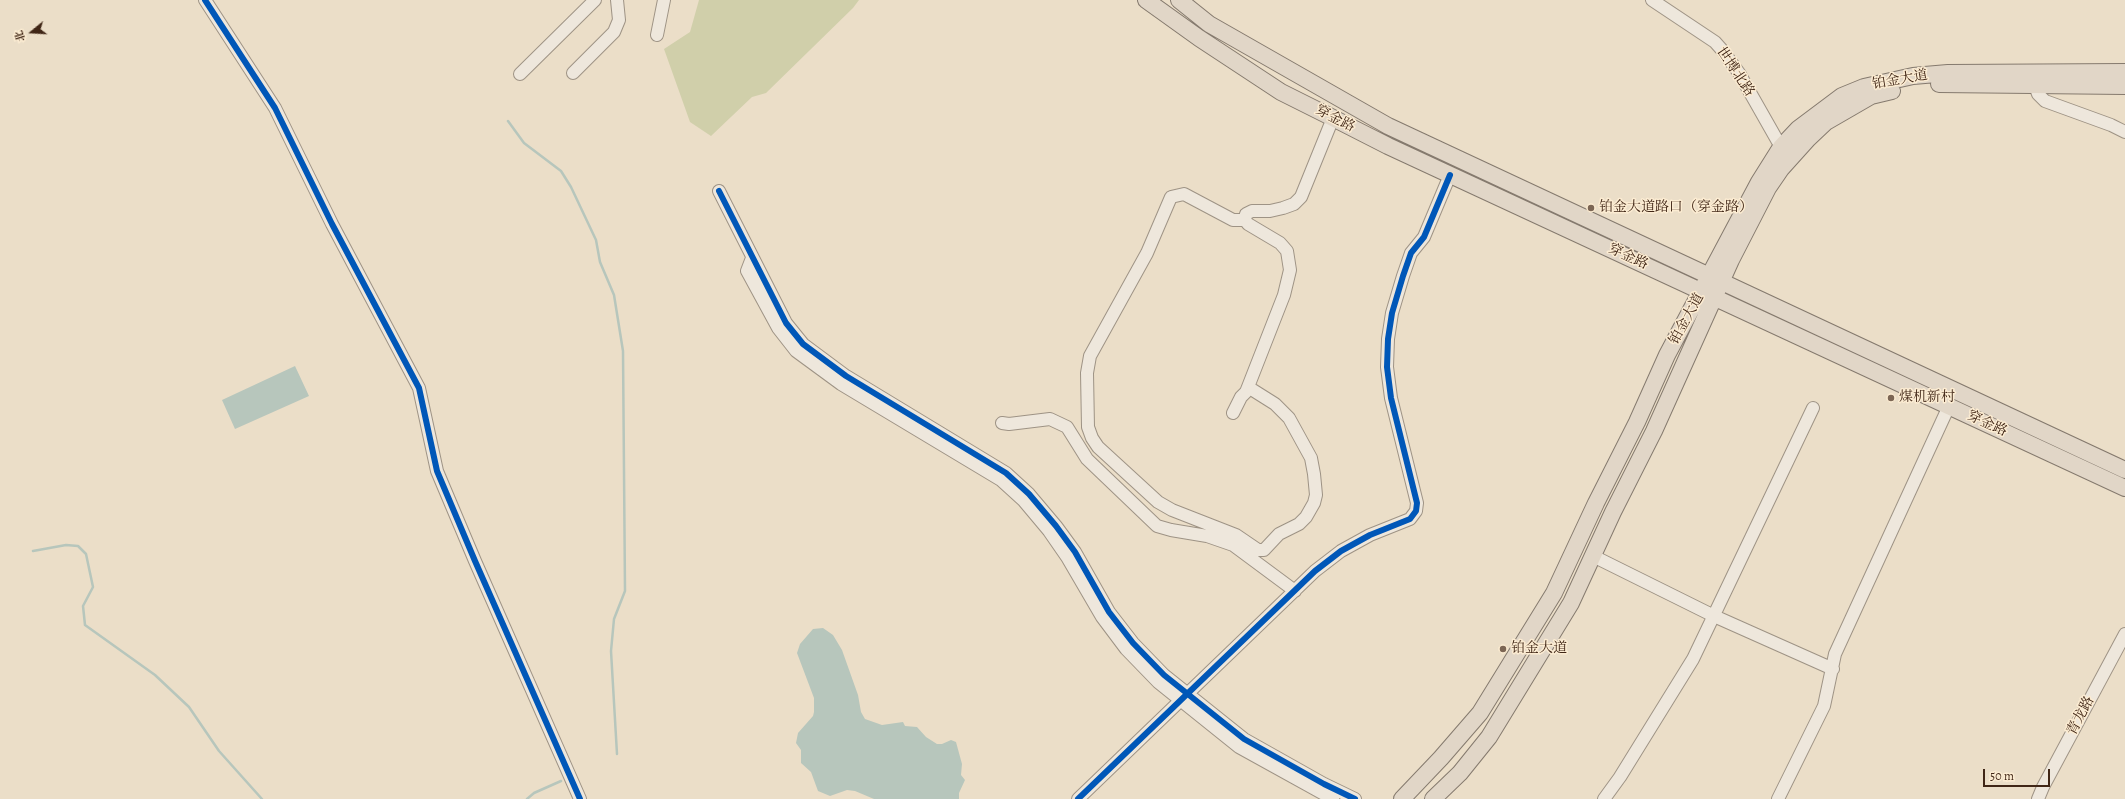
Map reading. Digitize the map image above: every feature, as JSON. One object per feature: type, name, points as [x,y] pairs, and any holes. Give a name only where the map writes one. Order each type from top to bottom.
[{"type":"main road","name":"穿金路","points":[[1146,0],[1199,38],[1281,92],[1450,175],[1712,287],[2125,470]]},
{"type":"main road","name":"穿金路","points":[[1179,0],[1209,24],[1388,126],[1949,406],[2125,488]]},
{"type":"main road","name":"铂金大道","points":[[1433,799],[1460,773],[1489,737],[1571,602],[1593,556],[1759,182],[1781,147],[1798,129],[1842,96],[1864,87],[1888,80],[1948,73],[2125,72]]},
{"type":"main road","name":"铂金大道","points":[[1402,799],[1442,758],[1480,713],[1554,593],[1637,422],[1667,355],[1712,287],[1781,169],[1808,139],[1826,122],[1871,96],[1914,86],[1941,84],[2125,86]]},
{"type":"street","points":[[205,0],[275,108],[332,224],[419,388],[437,471],[475,562],[580,799]]},
{"type":"street","points":[[520,74],[596,0]]},
{"type":"street","points":[[573,73],[614,32],[619,20],[617,0]]},
{"type":"street","points":[[657,35],[664,0]]},
{"type":"street","name":"世博北路","points":[[1652,0],[1715,42],[1723,51],[1739,73],[1781,147]]},
{"type":"street","points":[[2035,86],[2038,94],[2045,101],[2111,125],[2125,132]]},
{"type":"street","points":[[1245,220],[1246,214],[1252,211],[1270,211],[1283,208],[1294,204],[1301,197],[1333,118]]},
{"type":"street","points":[[1078,799],[1295,592],[1315,571],[1340,551],[1370,535],[1402,524],[1410,519],[1416,511],[1417,503],[1391,398],[1387,367],[1388,339],[1392,313],[1411,253],[1424,237],[1450,175]]},
{"type":"street","points":[[719,190],[752,258],[786,322],[802,344],[846,376],[1006,473],[1029,494],[1075,552],[1109,612],[1133,643],[1184,697],[1239,747],[1333,799]]},
{"type":"street","points":[[1233,413],[1241,396],[1246,392],[1284,295],[1290,270],[1290,259],[1287,251],[1280,243],[1248,224],[1245,220],[1233,220],[1184,194],[1171,197],[1147,253],[1090,356],[1087,373],[1088,427],[1092,438],[1098,446],[1158,502],[1172,510],[1236,535],[1258,550],[1264,550],[1279,534],[1298,524],[1306,517],[1314,503],[1316,495],[1314,474],[1311,458],[1289,418],[1275,404],[1248,387]]},
{"type":"street","points":[[1778,799],[1824,706],[1835,654],[1949,406]]},
{"type":"street","points":[[1604,799],[1620,777],[1694,659],[1813,408]]},
{"type":"street","points":[[1002,423],[1010,424],[1050,419],[1067,427],[1086,459],[1157,526],[1207,536],[1233,545],[1295,592]]},
{"type":"street","points":[[1593,556],[1714,616],[1833,669]]},
{"type":"street","name":"青龙路","points":[[2038,799],[2125,634]]},
{"type":"street","points":[[1184,697],[1244,739],[1324,784],[1355,799]]},
{"type":"green space","points":[[699,0],[859,0],[853,8],[766,93],[752,97],[711,136],[690,122],[664,49],[690,32]]},
{"type":"shaded area","points":[[295,366],[309,396],[235,429],[222,400]]},
{"type":"shaded area","points":[[823,628],[833,635],[842,650],[858,695],[861,712],[865,719],[882,725],[903,722],[905,726],[917,727],[926,737],[937,744],[942,744],[951,740],[956,742],[962,764],[961,775],[965,780],[959,793],[959,799],[874,799],[855,791],[847,790],[830,796],[818,791],[811,772],[801,763],[801,750],[796,743],[798,733],[813,716],[814,712],[814,698],[797,653],[800,644],[813,629]]},
{"type":"waterway","points":[[508,121],[524,143],[561,171],[571,187],[596,240],[600,262],[614,295],[623,351],[625,591],[614,619],[611,651],[617,754]]},
{"type":"waterway","points":[[33,551],[66,545],[78,546],[86,554],[93,587],[83,606],[85,625],[155,675],[189,707],[219,751],[262,799]]},
{"type":"waterway","points":[[527,799],[534,793],[561,781]]},
{"type":"cycle path","points":[[205,0],[275,108],[332,224],[419,388],[437,471],[580,799]]},
{"type":"cycle path","points":[[1078,799],[1315,571],[1341,551],[1370,535],[1410,519],[1416,511],[1417,503],[1391,398],[1387,367],[1388,339],[1392,313],[1411,253],[1424,237],[1450,175]]},
{"type":"cycle path","points":[[719,191],[786,323],[803,344],[846,376],[1006,473],[1029,494],[1056,526],[1075,552],[1109,612],[1133,643],[1164,675],[1244,739],[1324,784],[1355,799]]},
{"type":"place","name":"铂金大道路口（穿金路）","points":[[1591,208]]},
{"type":"place","name":"煤机新村","points":[[1891,398]]},
{"type":"place","name":"铂金大道","points":[[1503,649]]}]
